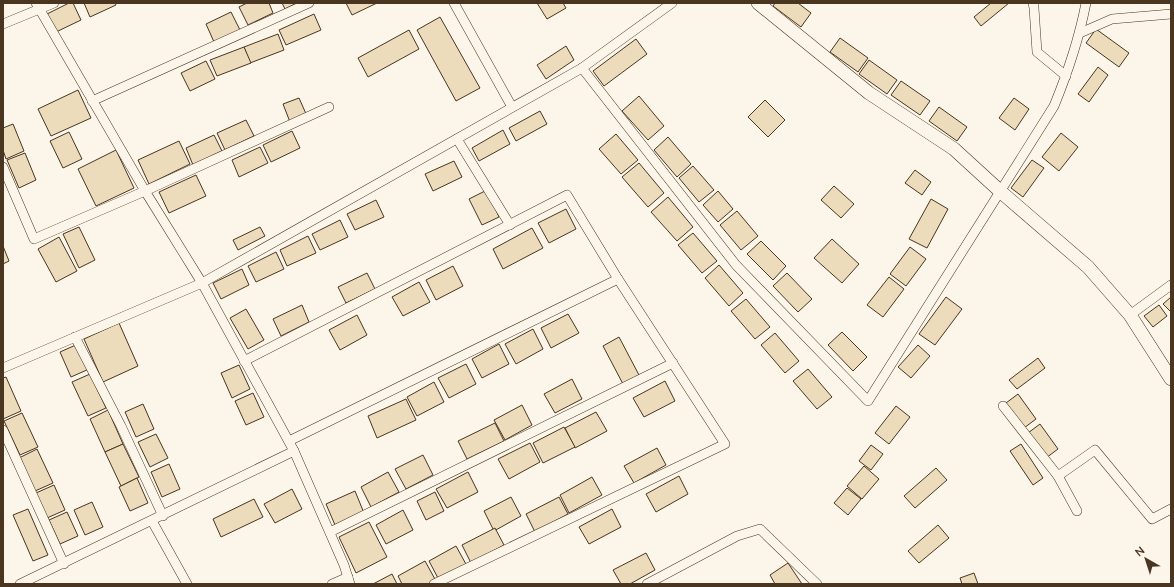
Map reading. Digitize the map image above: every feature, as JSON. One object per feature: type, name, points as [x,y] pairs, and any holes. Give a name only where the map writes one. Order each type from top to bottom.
[{"type":"street","points":[[3,24],[38,6],[54,3]]},
{"type":"street","points":[[92,101],[308,3]]},
{"type":"street","points":[[454,3],[512,107]]},
{"type":"street","points":[[3,368],[202,283],[582,68],[672,3]]},
{"type":"street","points":[[758,3],[869,93],[954,149],[1001,192],[1088,267],[1130,316],[1171,379]]},
{"type":"street","points":[[1033,3],[1037,52],[1066,76]]},
{"type":"street","points":[[582,68],[736,265],[868,401],[1054,106],[1066,76],[1080,33],[1086,3]]},
{"type":"street","points":[[38,6],[145,191],[202,283],[244,362],[289,441],[330,532],[349,580],[332,584]]},
{"type":"street","points":[[1080,33],[1112,19],[1171,14]]},
{"type":"street","points":[[3,167],[34,239],[145,191],[329,107]]},
{"type":"street","points":[[457,138],[510,225]]},
{"type":"street","points":[[244,362],[567,195],[618,279],[725,444],[434,584]]},
{"type":"street","points":[[289,441],[618,279]]},
{"type":"street","points":[[1130,316],[1171,285]]},
{"type":"street","points":[[75,337],[121,426],[163,516]]},
{"type":"street","points":[[330,532],[673,363]]},
{"type":"street","points":[[1002,406],[1058,476],[1077,511]]},
{"type":"street","points":[[3,430],[64,564]]},
{"type":"street","points":[[1058,476],[1095,450],[1152,518],[1171,509]]},
{"type":"street","points":[[20,584],[163,516],[294,451]]},
{"type":"street","points":[[152,521],[187,584]]},
{"type":"street","points":[[647,584],[737,536],[760,529],[817,584]]},
{"type":"building","points":[[69,3],[73,3],[81,20],[56,32],[47,14]]},
{"type":"building","points":[[84,3],[115,3],[116,5],[90,17]]},
{"type":"building","points":[[247,3],[269,3],[273,13],[248,25],[239,7]]},
{"type":"building","points":[[282,3],[297,3],[285,9]]},
{"type":"building","points":[[346,3],[377,3],[352,15]]},
{"type":"building","points":[[537,3],[563,3],[566,8],[547,19]]},
{"type":"building","points":[[775,3],[798,3],[811,13],[801,27],[773,6]]},
{"type":"building","points":[[991,3],[1009,3],[981,26],[974,17]]},
{"type":"building","points":[[231,12],[240,30],[214,42],[206,24]]},
{"type":"building","points":[[314,14],[321,30],[286,45],[279,30]]},
{"type":"building","points":[[440,17],[480,88],[456,101],[417,30]]},
{"type":"building","points":[[1096,29],[1129,53],[1119,67],[1086,43]]},
{"type":"building","points":[[409,30],[419,49],[368,77],[358,58]]},
{"type":"building","points":[[278,34],[284,50],[250,63],[244,47]]},
{"type":"building","points":[[840,38],[868,58],[858,72],[830,52]]},
{"type":"building","points":[[636,39],[647,54],[604,86],[593,71]]},
{"type":"building","points":[[566,46],[574,60],[546,79],[537,65]]},
{"type":"building","points":[[244,47],[251,63],[217,76],[210,60]]},
{"type":"building","points":[[869,60],[897,80],[887,94],[859,74]]},
{"type":"building","points":[[206,61],[215,79],[190,91],[181,73]]},
{"type":"building","points":[[1098,67],[1108,75],[1089,102],[1078,94]]},
{"type":"building","points":[[901,81],[930,101],[920,115],[891,95]]},
{"type":"building","points":[[78,90],[91,118],[51,136],[38,109]]},
{"type":"building","points":[[639,96],[664,126],[648,140],[622,111]]},
{"type":"building","points":[[299,98],[307,116],[290,122],[283,104]]},
{"type":"building","points":[[1014,98],[1029,109],[1015,130],[999,118]]},
{"type":"building","points":[[765,100],[785,120],[768,137],[748,117]]},
{"type":"building","points":[[939,107],[967,127],[957,141],[929,121]]},
{"type":"building","points":[[540,111],[547,124],[516,141],[509,128]]},
{"type":"building","points":[[246,120],[254,136],[225,150],[217,133]]},
{"type":"building","points":[[13,124],[24,151],[6,159],[3,150],[3,128]]},
{"type":"building","points":[[503,130],[510,144],[479,161],[472,148]]},
{"type":"building","points":[[292,131],[300,148],[271,162],[263,145]]},
{"type":"building","points":[[69,132],[82,159],[63,168],[50,141]]},
{"type":"building","points":[[1061,133],[1078,147],[1059,171],[1042,157]]},
{"type":"building","points":[[616,134],[638,160],[621,174],[599,149]]},
{"type":"building","points":[[214,135],[222,151],[193,165],[186,148]]},
{"type":"building","points":[[668,137],[691,164],[677,177],[654,150]]},
{"type":"building","points":[[179,141],[190,164],[149,184],[138,160]]},
{"type":"building","points":[[260,147],[268,163],[239,177],[232,160]]},
{"type":"building","points":[[116,150],[134,188],[96,206],[78,169]]},
{"type":"building","points":[[25,153],[36,180],[19,188],[7,160]]},
{"type":"building","points":[[1032,160],[1044,168],[1023,197],[1011,188]]},
{"type":"building","points":[[454,161],[462,177],[433,191],[425,174]]},
{"type":"building","points":[[639,163],[664,193],[648,207],[622,177]]},
{"type":"building","points":[[693,166],[714,190],[699,202],[679,178]]},
{"type":"building","points":[[915,170],[931,182],[922,195],[905,183]]},
{"type":"building","points":[[196,175],[206,196],[169,213],[159,192]]},
{"type":"building","points":[[834,186],[854,204],[841,218],[821,200]]},
{"type":"building","points":[[487,190],[499,217],[482,225],[469,199]]},
{"type":"building","points":[[718,191],[733,209],[718,222],[703,205]]},
{"type":"building","points":[[668,197],[693,227],[677,241],[651,212]]},
{"type":"building","points":[[931,199],[948,209],[927,248],[909,239]]},
{"type":"building","points":[[376,200],[384,217],[355,230],[347,214]]},
{"type":"building","points":[[566,209],[576,229],[549,243],[538,223]]},
{"type":"building","points":[[737,211],[758,236],[741,250],[720,225]]},
{"type":"building","points":[[340,220],[348,237],[320,250],[312,234]]},
{"type":"building","points":[[79,227],[95,260],[79,268],[63,234]]},
{"type":"building","points":[[260,227],[265,236],[238,250],[233,240]]},
{"type":"building","points":[[532,228],[543,248],[503,269],[493,249]]},
{"type":"building","points":[[693,233],[717,261],[702,273],[678,245]]},
{"type":"building","points":[[308,236],[316,253],[287,266],[280,250]]},
{"type":"building","points":[[59,237],[77,271],[56,282],[38,249]]},
{"type":"building","points":[[832,239],[859,264],[842,283],[814,258]]},
{"type":"building","points":[[761,241],[786,266],[773,280],[747,254]]},
{"type":"building","points":[[3,246],[9,261],[3,264]]},
{"type":"building","points":[[910,247],[926,259],[906,286],[890,274]]},
{"type":"building","points":[[276,252],[284,269],[256,282],[248,266]]},
{"type":"building","points":[[719,265],[743,293],[729,306],[705,278]]},
{"type":"building","points":[[453,266],[463,286],[436,300],[426,280]]},
{"type":"building","points":[[242,269],[249,285],[221,299],[213,283]]},
{"type":"building","points":[[367,273],[375,289],[346,303],[338,287]]},
{"type":"building","points":[[787,273],[812,299],[798,312],[773,286]]},
{"type":"building","points":[[889,277],[904,289],[883,317],[867,305]]},
{"type":"building","points":[[419,282],[430,302],[403,316],[392,297]]},
{"type":"building","points":[[946,297],[962,309],[935,345],[919,334]]},
{"type":"building","points":[[1171,297],[1171,312],[1163,304]]},
{"type":"building","points":[[746,299],[770,327],[755,339],[731,311]]},
{"type":"building","points":[[302,305],[309,322],[281,336],[273,319]]},
{"type":"building","points":[[1159,305],[1167,316],[1153,327],[1144,316]]},
{"type":"building","points":[[246,309],[264,340],[248,349],[230,318]]},
{"type":"building","points":[[568,314],[579,333],[551,348],[541,328]]},
{"type":"building","points":[[357,315],[367,335],[340,350],[329,330]]},
{"type":"building","points":[[119,323],[138,366],[103,382],[84,339]]},
{"type":"building","points":[[533,329],[543,349],[516,364],[505,344]]},
{"type":"building","points":[[842,332],[867,357],[853,371],[828,345]]},
{"type":"building","points":[[775,333],[799,361],[785,373],[761,345]]},
{"type":"building","points":[[619,337],[639,375],[623,384],[603,346]]},
{"type":"building","points":[[78,344],[89,369],[71,377],[60,352]]},
{"type":"building","points":[[499,344],[509,364],[482,378],[472,359]]},
{"type":"building","points":[[918,345],[930,356],[911,378],[898,367]]},
{"type":"building","points":[[1038,358],[1045,368],[1017,389],[1009,380]]},
{"type":"building","points":[[466,364],[476,384],[449,398],[438,378]]},
{"type":"building","points":[[239,365],[250,389],[232,398],[221,373]]},
{"type":"building","points":[[808,369],[832,397],[817,409],[793,381]]},
{"type":"building","points":[[90,374],[106,408],[88,416],[72,382]]},
{"type":"building","points":[[6,377],[21,411],[3,419],[3,378]]},
{"type":"building","points":[[572,379],[582,399],[555,413],[544,394]]},
{"type":"building","points":[[665,381],[675,401],[644,417],[633,398]]},
{"type":"building","points":[[434,382],[444,402],[417,416],[407,397]]},
{"type":"building","points":[[253,393],[264,417],[246,425],[235,401]]},
{"type":"building","points":[[1018,394],[1036,419],[1024,428],[1006,403]]},
{"type":"building","points":[[406,399],[416,420],[377,438],[368,416]]},
{"type":"building","points":[[143,404],[154,429],[136,437],[125,412]]},
{"type":"building","points":[[522,405],[532,425],[505,440],[494,420]]},
{"type":"building","points":[[896,406],[910,417],[889,444],[875,433]]},
{"type":"building","points":[[108,410],[123,444],[105,452],[90,419]]},
{"type":"building","points":[[596,412],[607,431],[575,448],[565,428]]},
{"type":"building","points":[[22,413],[38,447],[20,455],[4,421]]},
{"type":"building","points":[[495,423],[504,441],[467,459],[458,441]]},
{"type":"building","points":[[1040,424],[1058,449],[1046,458],[1028,433]]},
{"type":"building","points":[[564,427],[575,447],[543,463],[533,443]]},
{"type":"building","points":[[156,434],[168,458],[150,467],[138,442]]},
{"type":"building","points":[[530,443],[540,462],[509,479],[498,459]]},
{"type":"building","points":[[123,444],[139,477],[121,486],[105,452]]},
{"type":"building","points":[[1021,444],[1043,478],[1033,485],[1010,451]]},
{"type":"building","points":[[871,445],[883,454],[871,470],[859,461]]},
{"type":"building","points":[[657,448],[666,465],[634,483],[624,466]]},
{"type":"building","points":[[37,449],[53,483],[35,491],[19,458]]},
{"type":"building","points":[[423,455],[433,475],[406,489],[395,469]]},
{"type":"building","points":[[169,464],[180,489],[162,497],[151,472]]},
{"type":"building","points":[[864,466],[879,479],[862,499],[847,486]]},
{"type":"building","points":[[936,468],[947,480],[915,508],[904,496]]},
{"type":"building","points":[[388,472],[399,492],[371,507],[361,487]]},
{"type":"building","points":[[468,472],[478,492],[447,508],[436,489]]},
{"type":"building","points":[[679,476],[688,494],[656,512],[646,494]]},
{"type":"building","points":[[592,477],[602,495],[569,513],[560,495]]},
{"type":"building","points":[[137,478],[148,503],[130,511],[119,487]]},
{"type":"building","points":[[54,485],[65,510],[47,518],[36,493]]},
{"type":"building","points":[[847,488],[861,499],[848,515],[834,503]]},
{"type":"building","points":[[292,489],[302,509],[275,523],[264,504]]},
{"type":"building","points":[[355,491],[364,513],[335,525],[326,504]]},
{"type":"building","points":[[435,492],[444,511],[426,520],[417,501]]},
{"type":"building","points":[[511,497],[521,516],[494,531],[484,511]]},
{"type":"building","points":[[559,497],[568,514],[535,532],[526,514]]},
{"type":"building","points":[[254,499],[263,517],[221,537],[213,519]]},
{"type":"building","points":[[92,502],[103,527],[85,535],[74,510]]},
{"type":"building","points":[[28,509],[48,555],[33,561],[13,515]]},
{"type":"building","points":[[612,509],[621,527],[589,544],[579,527]]},
{"type":"building","points":[[403,510],[413,530],[386,544],[376,525]]},
{"type":"building","points":[[67,512],[78,536],[60,544],[49,520]]},
{"type":"building","points":[[369,522],[387,557],[356,573],[339,537]]},
{"type":"building","points":[[938,525],[949,538],[919,563],[908,551]]},
{"type":"building","points":[[495,528],[504,545],[471,563],[462,545]]},
{"type":"building","points":[[456,546],[467,566],[439,580],[429,561]]},
{"type":"building","points":[[646,553],[655,570],[630,584],[621,584],[613,570]]},
{"type":"building","points":[[425,561],[436,581],[430,584],[402,584],[398,576]]},
{"type":"building","points":[[788,563],[802,584],[775,584],[770,575]]},
{"type":"building","points":[[974,573],[978,584],[962,584],[960,578]]},
{"type":"building","points":[[392,574],[397,584],[373,584]]}]
